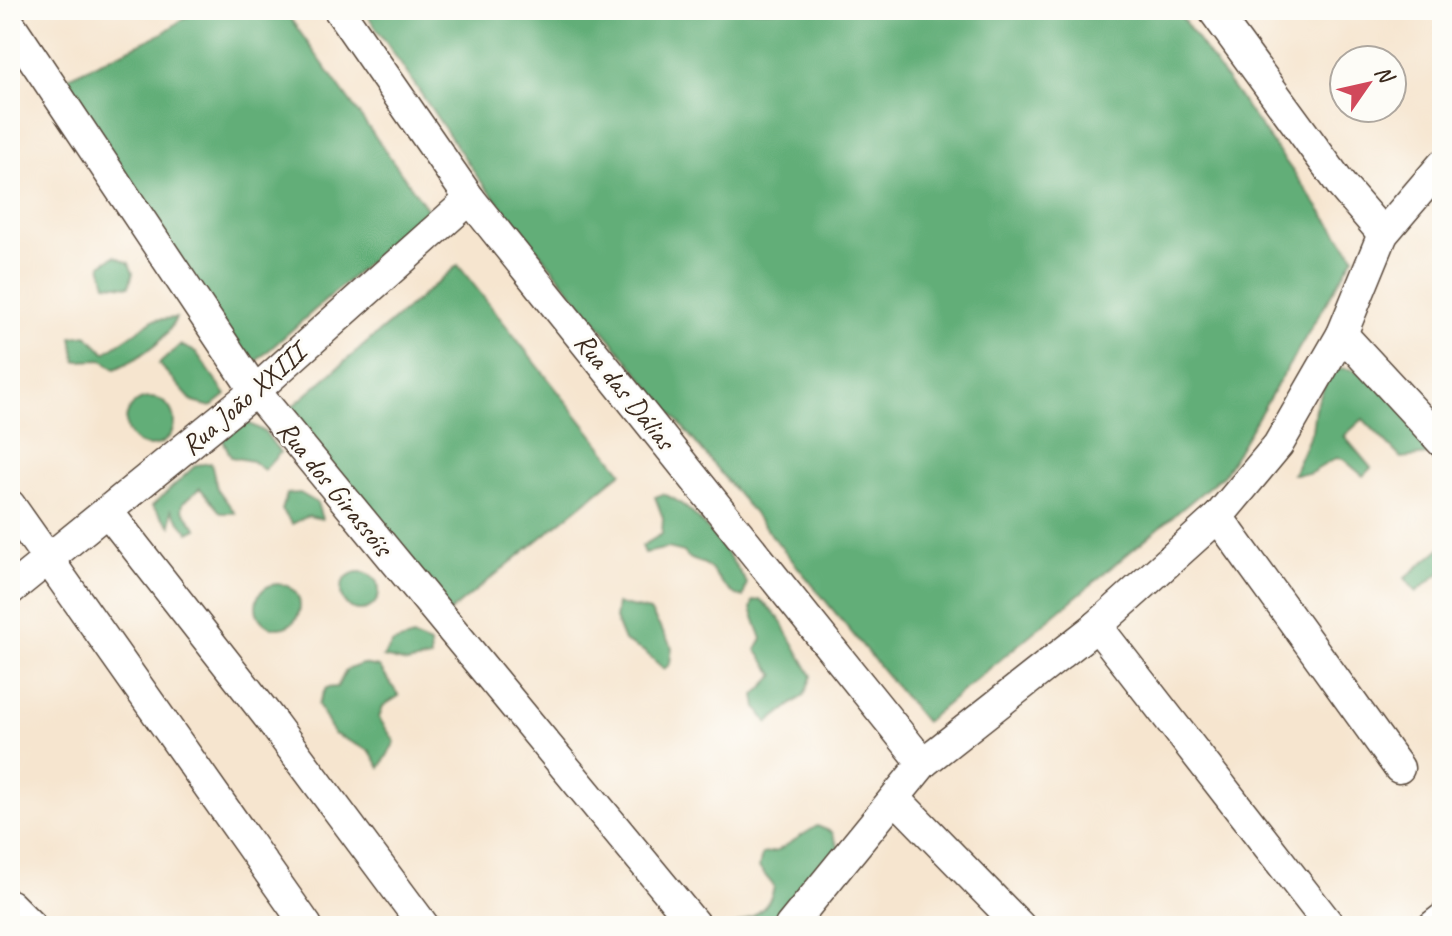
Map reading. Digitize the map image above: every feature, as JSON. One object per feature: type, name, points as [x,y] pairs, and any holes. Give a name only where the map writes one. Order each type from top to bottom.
[{"type":"street","name":"Rua das Dálias","points":[[339,10],[470,199],[923,763]]},
{"type":"street","points":[[1213,10],[1342,186],[1383,234]]},
{"type":"street","name":"Rua dos Girassóis","points":[[10,24],[255,391],[696,926]]},
{"type":"street","points":[[790,926],[923,763],[1097,626],[1218,517],[1278,445],[1342,334],[1383,234],[1442,165]]},
{"type":"street","name":"Rua João XXIII","points":[[10,590],[255,391],[470,199]]},
{"type":"street","points":[[1342,334],[1442,442]]},
{"type":"street","points":[[10,505],[307,926]]},
{"type":"street","points":[[108,512],[270,719],[424,926]]},
{"type":"street","points":[[1218,517],[1399,768]]},
{"type":"street","points":[[1097,626],[1330,926]]},
{"type":"street","points":[[896,799],[1020,926]]},
{"type":"street","points":[[10,905],[31,926]]},
{"type":"street","points":[[1433,926],[1442,919]]},
{"type":"green space","points":[[196,10],[284,10],[428,210],[252,365],[57,82],[163,33]]},
{"type":"green space","points":[[364,10],[1176,10],[1354,256],[1224,474],[925,722],[479,179]]},
{"type":"green space","points":[[115,256],[129,263],[133,273],[129,286],[106,284],[101,265]]},
{"type":"green space","points":[[458,265],[622,472],[447,614],[286,412]]},
{"type":"green space","points":[[176,318],[151,349],[115,369],[103,360],[76,361],[72,337],[87,335],[105,353],[153,320]]},
{"type":"green space","points":[[180,345],[196,352],[226,395],[211,407],[193,402],[159,364]]},
{"type":"green space","points":[[1337,369],[1365,375],[1392,396],[1434,448],[1429,455],[1401,458],[1363,419],[1344,436],[1371,468],[1363,476],[1343,459],[1336,458],[1309,474],[1293,474],[1312,431],[1315,408],[1330,373]]},
{"type":"green space","points":[[150,398],[167,405],[174,422],[167,439],[150,446],[133,439],[126,422],[133,405]]},
{"type":"green space","points":[[237,417],[265,432],[280,453],[264,470],[252,461],[231,457],[219,431]]},
{"type":"green space","points":[[211,463],[217,488],[235,513],[221,513],[200,488],[183,503],[182,509],[197,529],[189,533],[171,510],[171,526],[152,506],[196,465]]},
{"type":"green space","points":[[300,493],[317,503],[322,519],[308,516],[292,524],[282,510],[287,494]]},
{"type":"green space","points":[[663,494],[687,508],[721,545],[747,583],[743,597],[729,590],[707,565],[684,552],[668,548],[645,553],[642,546],[662,534],[663,518],[655,497]]},
{"type":"green space","points":[[1442,547],[1442,571],[1416,592],[1405,578]]},
{"type":"green space","points":[[360,572],[374,577],[379,591],[374,605],[360,610],[346,605],[341,591],[346,577]]},
{"type":"green space","points":[[278,584],[294,590],[300,606],[294,622],[278,628],[262,622],[256,606],[262,590]]},
{"type":"green space","points":[[761,600],[779,618],[812,676],[804,695],[768,723],[757,708],[755,695],[775,675],[756,650],[762,639],[751,609],[753,601]]},
{"type":"green space","points":[[617,604],[650,611],[672,647],[670,664],[664,669],[645,652],[624,641],[615,619]]},
{"type":"green space","points":[[413,637],[430,644],[431,658],[407,663],[383,657],[393,643]]},
{"type":"green space","points":[[362,664],[379,667],[399,696],[383,706],[379,718],[395,742],[380,768],[370,751],[334,734],[318,704],[326,688],[337,687],[346,670]]},
{"type":"green space","points":[[817,826],[832,832],[839,848],[780,926],[731,926],[758,912],[769,901],[774,886],[759,868],[762,854],[777,851]]}]
